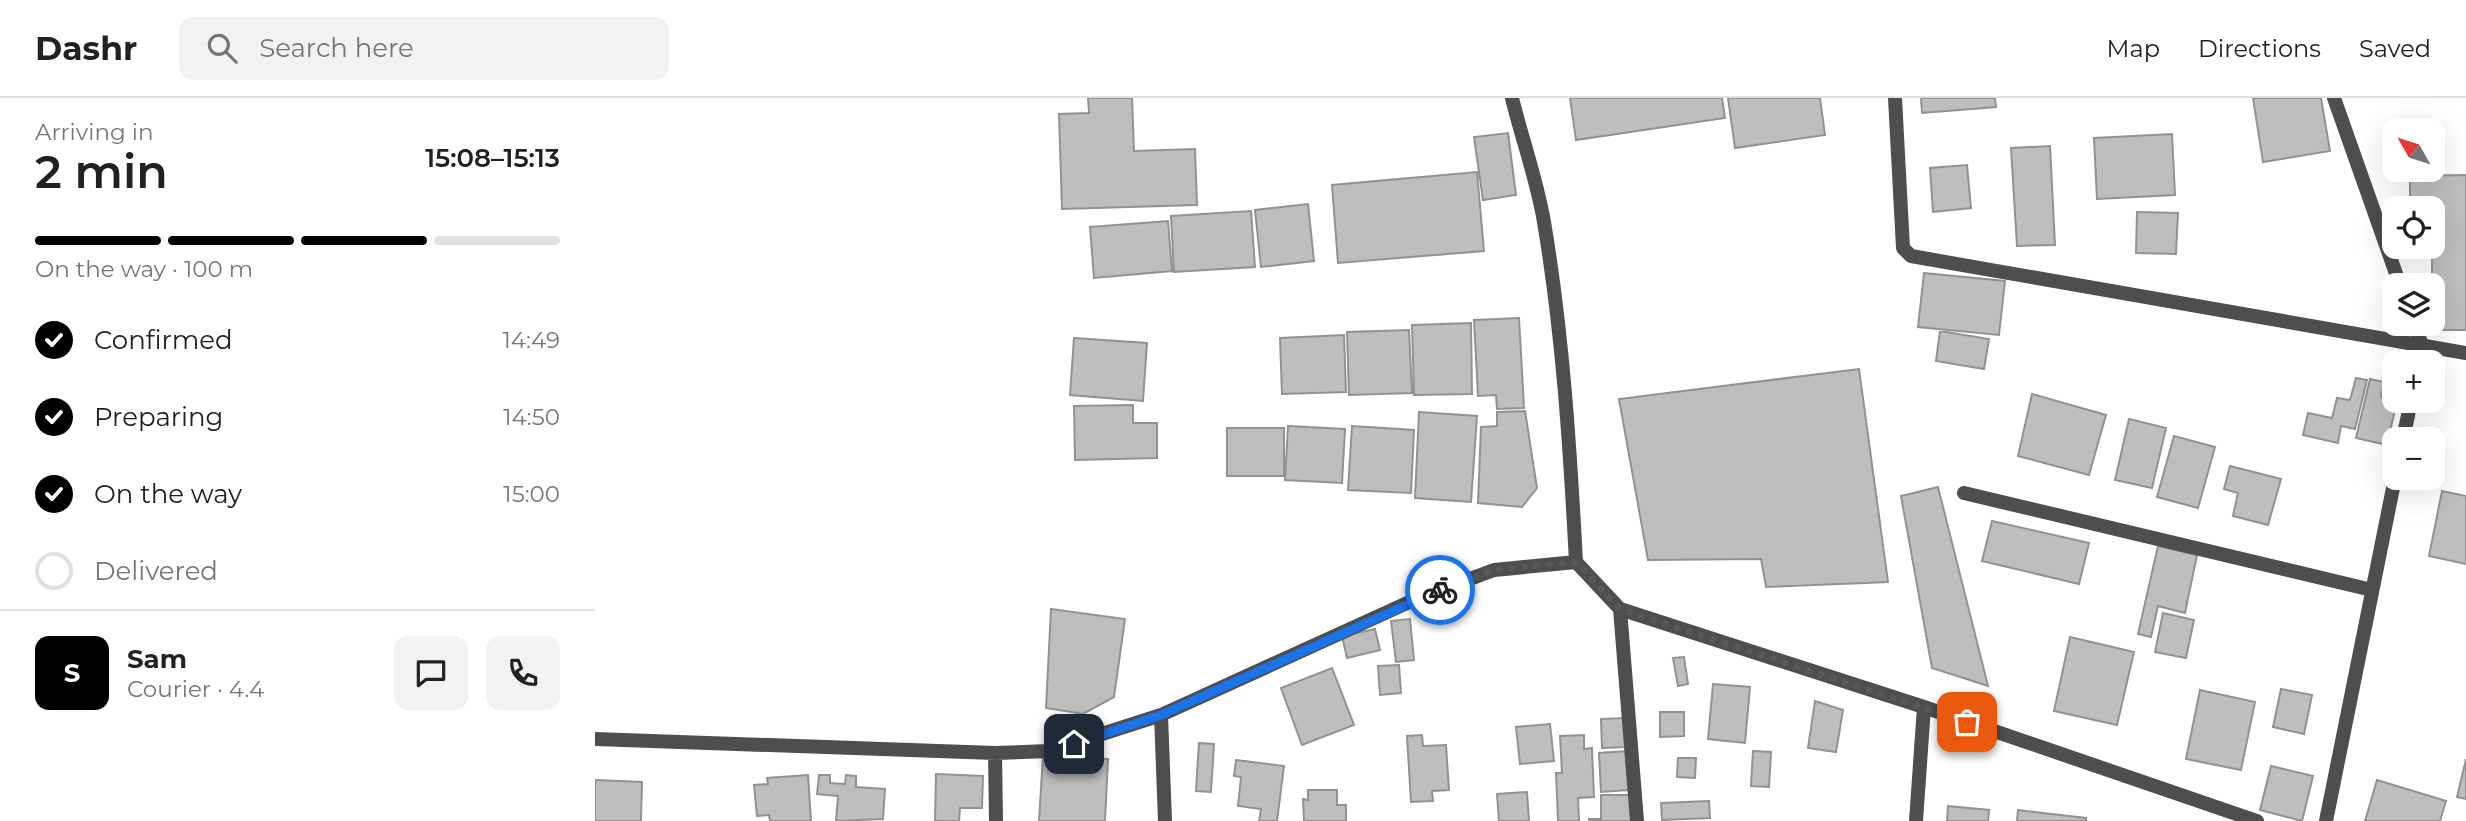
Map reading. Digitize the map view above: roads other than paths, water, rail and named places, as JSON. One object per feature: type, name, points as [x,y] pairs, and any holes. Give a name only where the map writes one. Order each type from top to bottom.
[{"type":"street","points":[[1512,98],[1543,219],[1555,292],[1570,438],[1576,562],[1620,609],[1924,707],[2257,821]]},
{"type":"street","points":[[1895,98],[1903,248],[1911,256],[2466,353]]},
{"type":"street","points":[[2334,98],[2396,273]]},
{"type":"street","points":[[2419,336],[2421,350]]},
{"type":"street","points":[[2326,821],[2393,490]]},
{"type":"street","points":[[1964,493],[2372,590]]},
{"type":"street","points":[[595,739],[995,753],[1049,751],[1161,715],[1416,599],[1494,570],[1576,562]]},
{"type":"street","points":[[1620,609],[1637,821]]},
{"type":"street","points":[[1916,821],[1924,707]]},
{"type":"street","points":[[1161,715],[1165,821]]},
{"type":"street","points":[[995,753],[996,821]]}]
